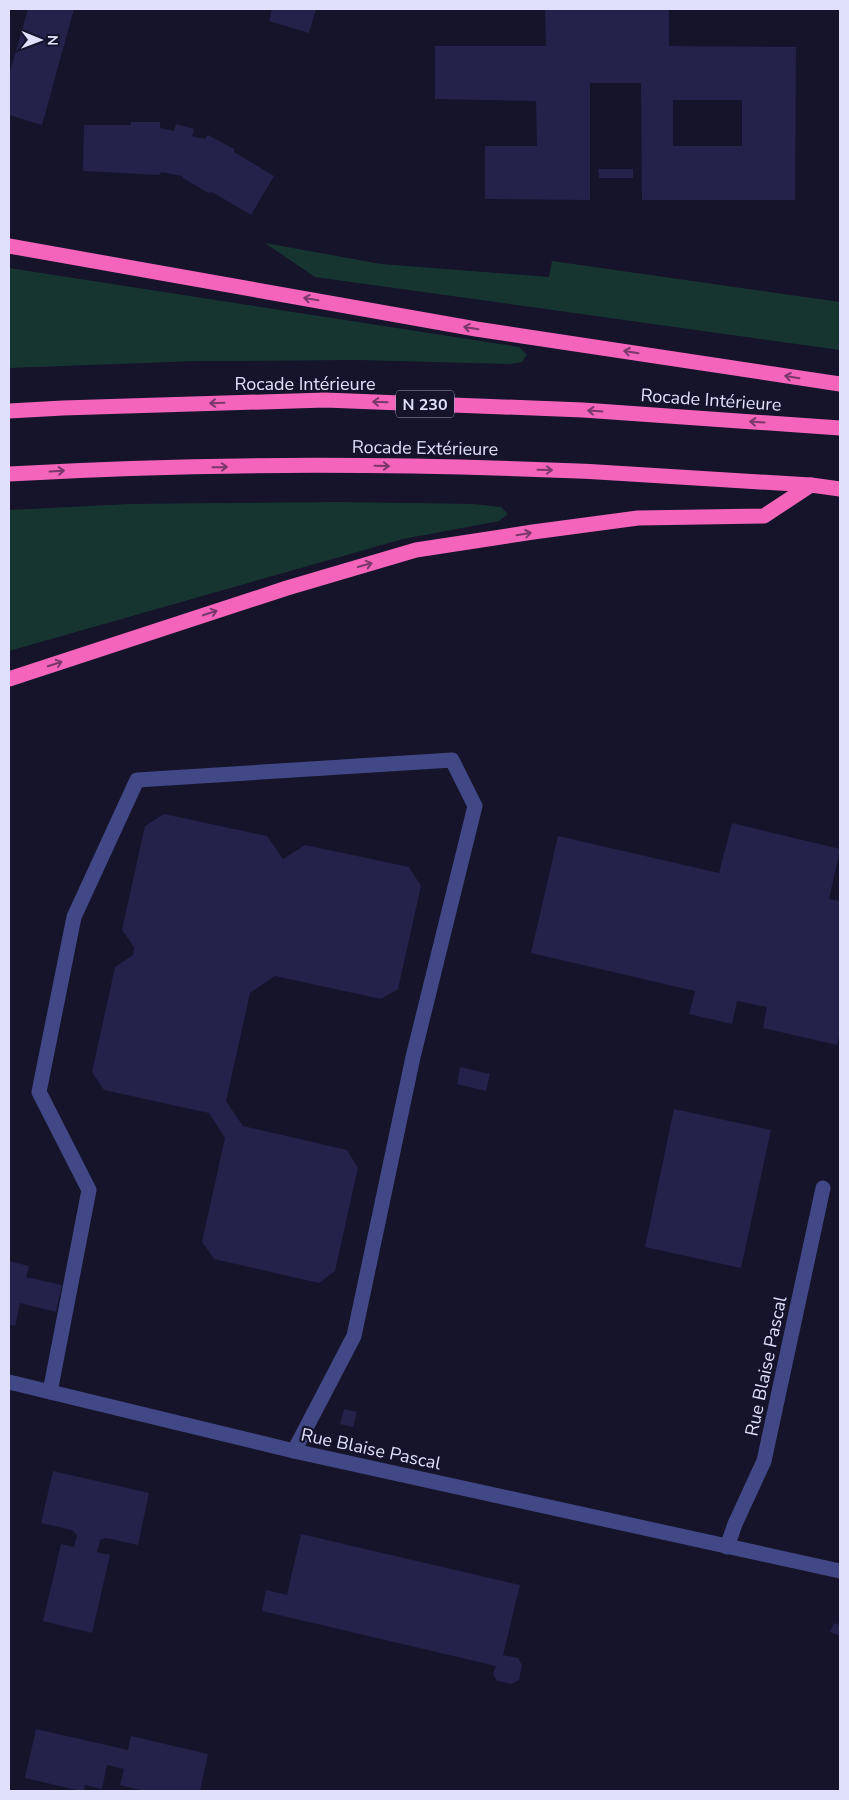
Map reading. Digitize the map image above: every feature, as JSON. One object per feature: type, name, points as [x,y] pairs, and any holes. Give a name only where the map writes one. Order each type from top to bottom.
[{"type":"highway","points":[[9,246],[476,329],[840,384]]},
{"type":"highway","name":"Rocade Intérieure","points":[[9,411],[73,407],[325,400],[583,410],[840,428]]},
{"type":"highway","name":"Rocade Extérieure","points":[[9,474],[81,470],[324,465],[577,471],[812,485],[840,489]]},
{"type":"highway","points":[[9,679],[287,588],[416,550],[638,518],[764,516],[812,485]]},
{"type":"street","points":[[50,1392],[90,1190],[39,1092],[74,917],[137,780],[452,760],[475,806],[413,1057],[354,1336],[294,1451]]},
{"type":"street","name":"Rue Blaise Pascal","points":[[727,1546],[735,1524],[764,1462],[823,1188]]},
{"type":"street","name":"Rue Blaise Pascal","points":[[9,1382],[294,1451],[840,1571]]},
{"type":"green space","points":[[265,243],[381,264],[549,277],[552,261],[840,302],[840,350],[315,277]]},
{"type":"green space","points":[[9,268],[519,347],[527,355],[522,362],[510,364],[359,360],[197,361],[9,368]]},
{"type":"green space","points":[[339,502],[473,504],[501,507],[508,514],[499,521],[403,539],[9,651],[9,510],[129,504]]},
{"type":"building","points":[[28,9],[74,9],[42,125],[9,115],[9,75]]},
{"type":"building","points":[[272,9],[316,9],[309,33],[269,21]]},
{"type":"building","points":[[545,9],[669,9],[669,46],[796,47],[795,200],[642,200],[641,83],[590,83],[590,200],[485,199],[485,146],[537,146],[536,101],[435,99],[435,46],[546,46]],"holes":[[[673,100],[742,100],[742,146],[673,146]]]},
{"type":"building","points":[[131,122],[160,122],[160,128],[174,131],[176,124],[194,129],[192,136],[205,139],[208,135],[234,149],[234,152],[274,176],[251,215],[212,192],[208,193],[182,176],[161,172],[160,175],[83,171],[84,125],[131,125]]},
{"type":"building","points":[[598,169],[633,169],[633,178],[599,178]]},
{"type":"building","points":[[164,814],[267,836],[283,859],[305,845],[409,867],[421,886],[398,989],[381,999],[275,976],[250,993],[226,1101],[243,1126],[347,1150],[358,1168],[335,1271],[319,1283],[214,1259],[202,1242],[225,1138],[209,1113],[104,1090],[92,1072],[115,967],[133,955],[134,947],[122,930],[145,826]]},
{"type":"building","points":[[732,823],[840,849],[829,899],[840,901],[840,1033],[837,1045],[763,1028],[767,1007],[737,1001],[732,1024],[689,1014],[695,991],[531,953],[558,836],[719,873]]},
{"type":"building","points":[[460,1067],[490,1074],[486,1091],[457,1084]]},
{"type":"building","points":[[674,1109],[771,1130],[741,1268],[645,1247]]},
{"type":"building","points":[[9,1261],[29,1266],[26,1277],[62,1285],[56,1312],[20,1303],[15,1326],[9,1324]]},
{"type":"building","points":[[344,1409],[357,1412],[353,1427],[340,1424]]},
{"type":"building","points":[[53,1471],[149,1493],[138,1545],[106,1538],[100,1540],[97,1552],[110,1555],[92,1633],[43,1621],[61,1544],[74,1547],[77,1535],[72,1530],[41,1523]]},
{"type":"building","points":[[301,1534],[520,1585],[503,1655],[518,1658],[522,1665],[519,1680],[512,1684],[497,1681],[493,1674],[496,1666],[262,1611],[266,1590],[287,1595]]},
{"type":"building","points":[[834,1623],[840,1625],[840,1636],[830,1632]]},
{"type":"building","points":[[36,1729],[128,1750],[131,1736],[208,1754],[200,1791],[145,1791],[120,1785],[124,1769],[107,1765],[102,1789],[85,1785],[84,1791],[81,1791],[25,1778]]}]
